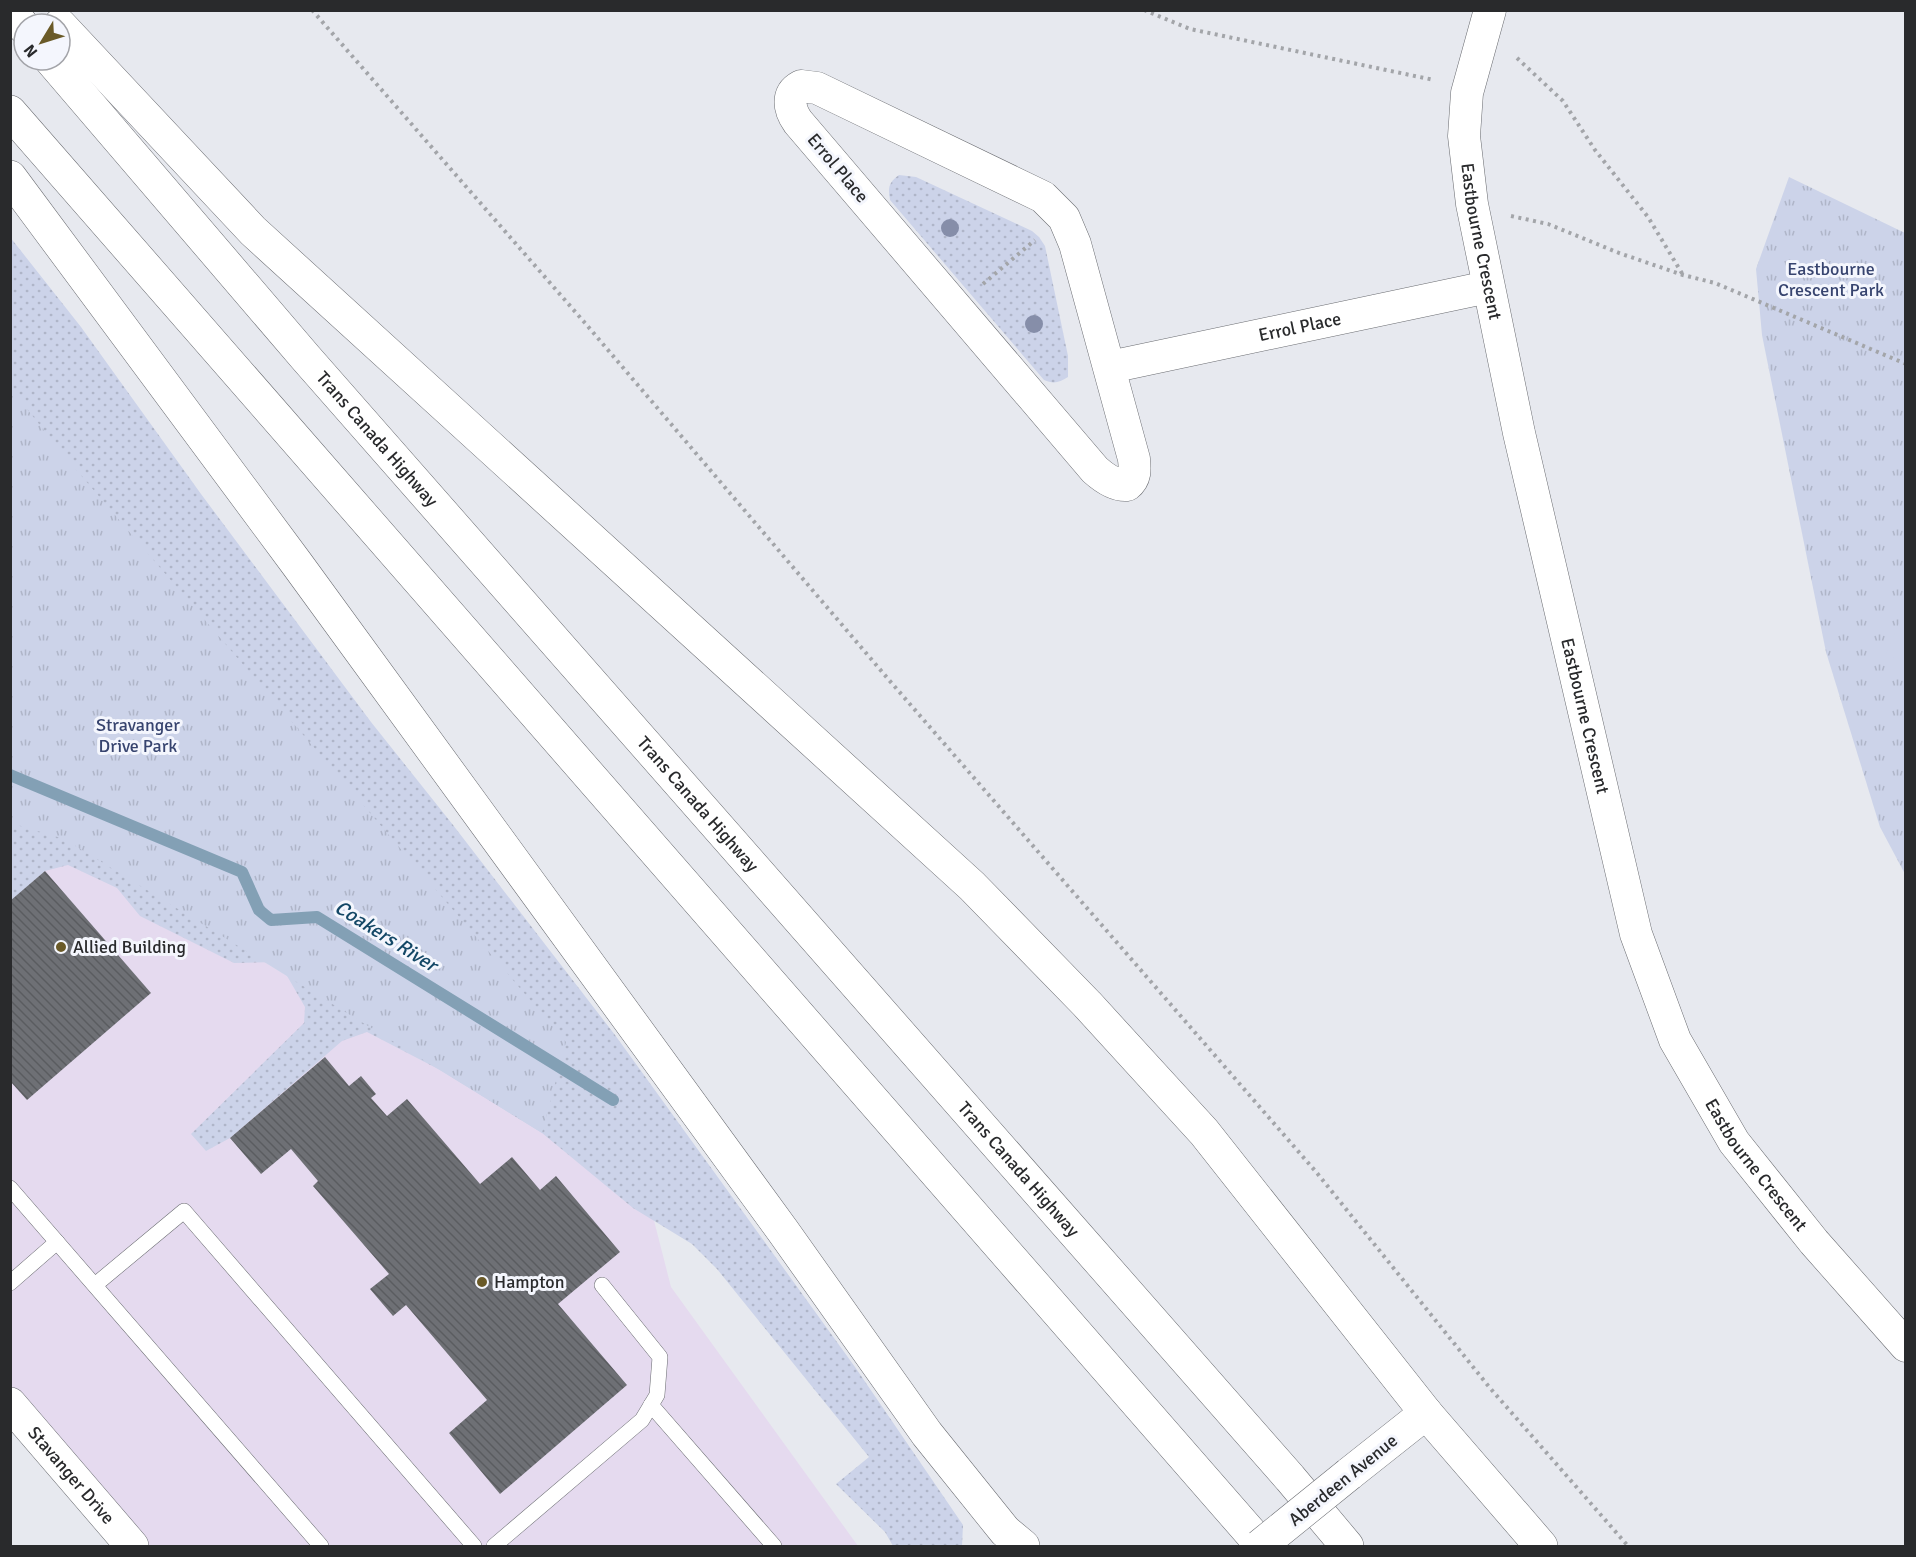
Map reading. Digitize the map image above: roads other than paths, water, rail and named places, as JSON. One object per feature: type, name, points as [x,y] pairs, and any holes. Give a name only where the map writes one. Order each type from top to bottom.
[{"type":"main road","points":[[72,38],[253,231],[972,886],[1087,1004],[1204,1132],[1426,1413],[1541,1546]]},
{"type":"main road","name":"Trans Canada Highway","points":[[61,72],[306,358],[1290,1478],[1347,1546]]},
{"type":"main road","points":[[10,112],[496,672],[1261,1546]]},
{"type":"main road","points":[[10,177],[297,564],[783,1231],[927,1434],[1012,1541]]},
{"type":"main road","name":"Stavanger Drive","points":[[10,1404],[132,1546]]},
{"type":"main road","name":"Aberdeen Avenue","points":[[1261,1546],[1426,1413]]},
{"type":"street","name":"Eastbourne Crescent","points":[[1490,10],[1467,93],[1464,136],[1472,204],[1518,433],[1636,934],[1675,1040],[1734,1142],[1814,1242],[1905,1346]]},
{"type":"street","name":"Errol Place","points":[[807,86],[817,88],[1043,198],[1064,218],[1075,244],[1110,367],[1134,459],[1133,478],[1123,486],[1106,479],[1095,470],[955,308],[794,116],[790,98],[792,93],[807,86]]},
{"type":"street","name":"Errol Place","points":[[1110,367],[1488,287]]},
{"type":"lane","points":[[10,1188],[321,1546]]},
{"type":"lane","points":[[95,1285],[184,1211],[474,1546]]},
{"type":"lane","points":[[10,1283],[57,1242]]},
{"type":"lane","points":[[494,1546],[642,1420],[657,1395],[660,1357],[602,1285]]},
{"type":"lane","points":[[651,1405],[774,1546]]},
{"type":"waterway","name":"Coakers River","points":[[10,775],[242,872],[259,910],[271,920],[317,917],[613,1100]]},
{"type":"place","name":"Allied Building","points":[[61,947]]},
{"type":"place","name":"Hampton","points":[[482,1282]]},
{"type":"park label","name":"Eastbourne Crescent Park","points":[[1831,279]]},
{"type":"park label","name":"Stravanger Drive Park","points":[[138,735]]}]
